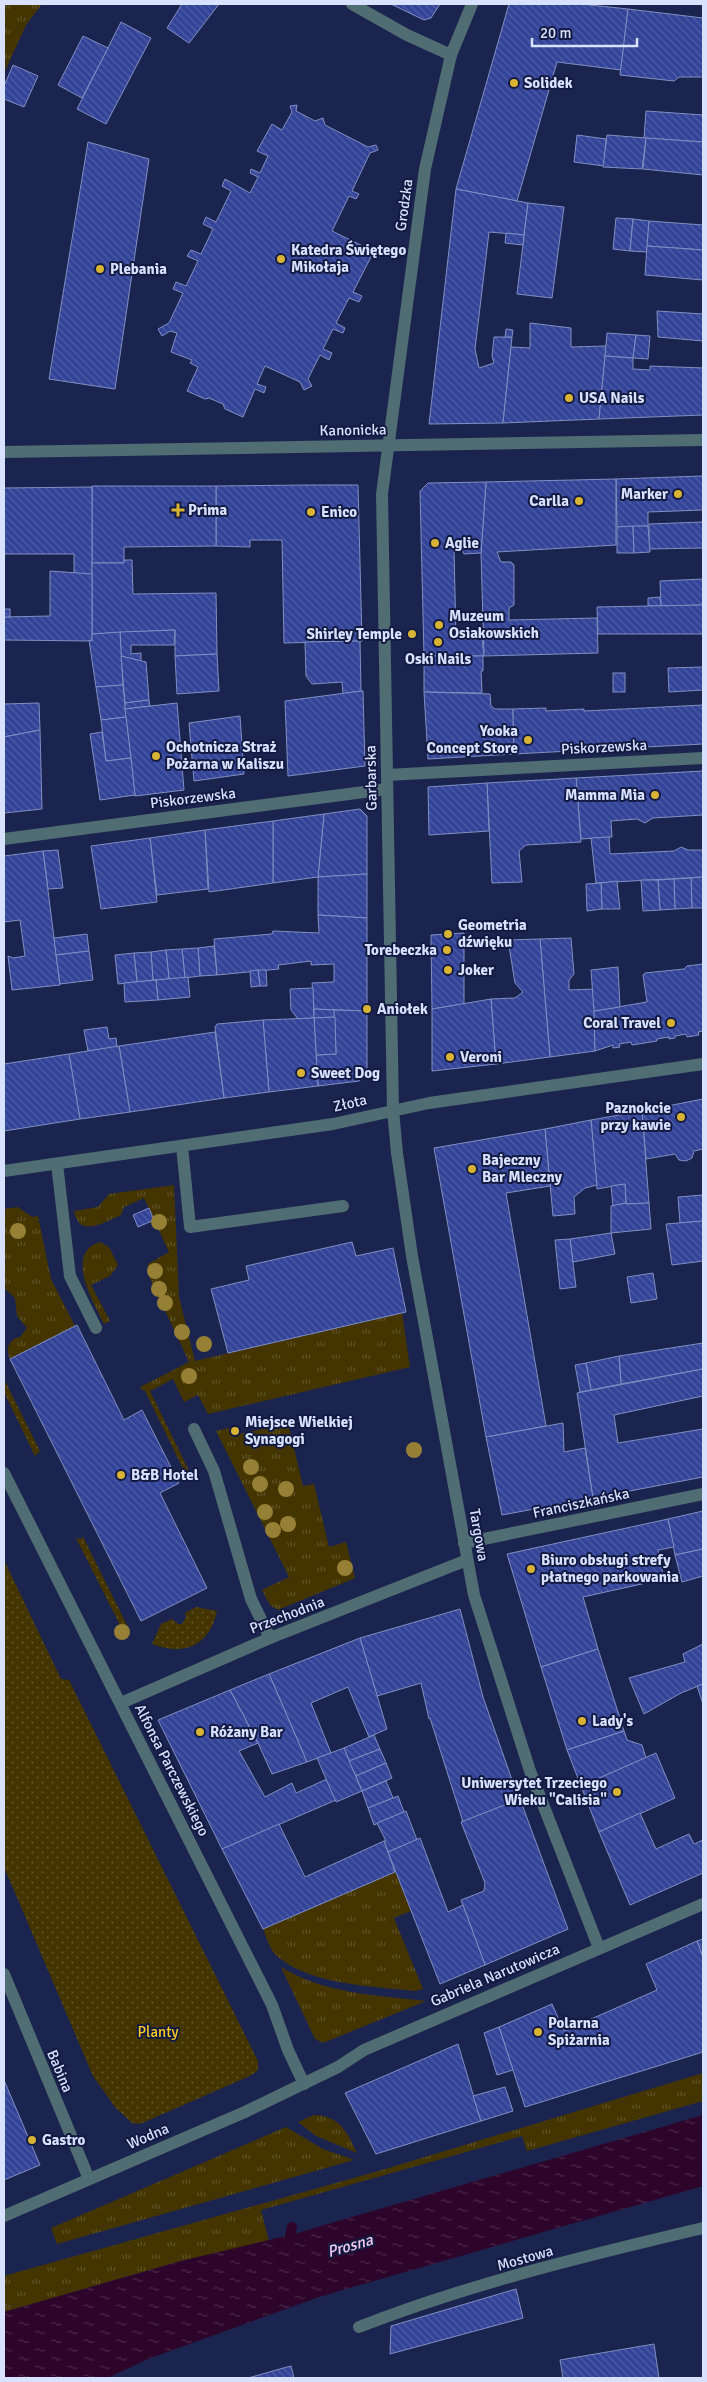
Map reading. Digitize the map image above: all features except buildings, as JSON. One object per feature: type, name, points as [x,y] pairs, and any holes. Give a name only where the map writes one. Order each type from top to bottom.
[{"type":"street","points":[[352,4],[407,35],[451,55]]},
{"type":"street","name":"Grodzka","points":[[390,446],[425,169],[451,55],[472,4]]},
{"type":"street","name":"Kanonicka","points":[[4,452],[703,440]]},
{"type":"street","name":"Garbarska","points":[[390,446],[382,494],[393,1110]]},
{"type":"street","name":"Piskorzewska","points":[[387,775],[703,758]]},
{"type":"street","name":"Piskorzewska","points":[[4,839],[387,789]]},
{"type":"street","name":"Złota","points":[[4,1171],[333,1124],[393,1110],[703,1064]]},
{"type":"street","name":"Targowa","points":[[393,1110],[396,1153],[412,1256],[466,1560],[474,1595],[530,1771],[581,1906],[599,1948]]},
{"type":"street","points":[[182,1146],[190,1227],[342,1206]]},
{"type":"street","points":[[57,1164],[70,1276],[96,1328]]},
{"type":"street","points":[[194,1429],[214,1471],[251,1599],[270,1638]]},
{"type":"street","name":"Alfonsa Parczewskiego","points":[[4,1473],[272,2005],[288,2050],[304,2084]]},
{"type":"street","name":"Franciszkańska","points":[[464,1543],[703,1494]]},
{"type":"street","name":"Przechodnia","points":[[121,1703],[270,1638],[466,1560]]},
{"type":"street","name":"Gabriela Narutowicza","points":[[304,2084],[338,2067],[364,2050],[703,1904]]},
{"type":"street","name":"Babina","points":[[4,1974],[89,2180]]},
{"type":"street","name":"Wodna","points":[[4,2216],[304,2084]]},
{"type":"street","name":"Mostowa","points":[[359,2327],[435,2300],[586,2257],[703,2228]]},
{"type":"green space","points":[[6,4],[42,4],[26,25],[4,73],[4,8]]},
{"type":"green space","points":[[174,1185],[179,1297],[195,1361],[402,1313],[410,1367],[208,1414],[198,1395],[184,1402],[173,1379],[150,1391],[142,1390],[140,1387],[189,1362],[148,1274],[148,1264],[169,1252],[144,1198],[124,1207],[121,1215],[93,1226],[81,1224],[74,1211],[98,1207],[109,1194]]},
{"type":"green space","points":[[18,1207],[32,1217],[38,1216],[51,1279],[75,1326],[10,1359],[9,1345],[13,1340],[20,1337],[27,1328],[17,1316],[15,1298],[4,1288],[4,1209]]},
{"type":"green space","points":[[100,1242],[109,1247],[118,1265],[110,1276],[91,1285],[110,1321],[104,1324],[89,1293],[83,1268],[84,1257],[89,1248]]},
{"type":"green space","points":[[4,1379],[40,1451],[35,1456],[4,1392]]},
{"type":"green space","points":[[144,1389],[150,1391],[192,1477],[188,1479]]},
{"type":"green space","points":[[288,1423],[303,1486],[314,1484],[329,1547],[346,1542],[355,1578],[278,1610],[270,1605],[262,1590],[289,1577],[216,1431],[233,1427],[235,1435]]},
{"type":"green space","points":[[83,1537],[128,1627],[129,1631],[125,1638],[118,1637],[115,1630],[120,1625],[76,1538],[80,1539]]},
{"type":"green space","name":"Planty","points":[[4,1560],[61,1679],[69,1680],[258,2061],[258,2070],[252,2075],[140,2124],[132,2123],[115,2107],[93,2076],[4,1867]]},
{"type":"green space","points":[[196,1607],[217,1611],[214,1623],[202,1640],[185,1648],[175,1649],[152,1644],[161,1624],[172,1619],[178,1624],[182,1624],[186,1617],[185,1613]]},
{"type":"green space","points":[[395,1872],[411,1911],[394,1918],[423,1989],[414,1991],[380,1988],[324,1978],[291,1966],[272,1951],[263,1929]]},
{"type":"green space","points":[[281,1967],[315,1983],[333,1988],[370,1995],[426,2001],[323,2043],[315,2039]]},
{"type":"green space","points":[[703,2073],[703,2101],[527,2151],[522,2136],[261,2210],[269,2241],[181,2261],[4,2312],[4,2276],[382,2170]]},
{"type":"green space","points":[[314,2115],[330,2118],[342,2126],[357,2153],[316,2136],[298,2122]]},
{"type":"green space","points":[[286,2127],[323,2149],[354,2160],[57,2244],[51,2228]]},
{"type":"water","name":"Prosna","points":[[703,2115],[703,2186],[322,2296],[148,2359],[108,2378],[4,2378],[4,2312],[181,2261],[290,2235]]},
{"type":"waterway","points":[[290,2235],[292,2227]]},
{"type":"place","name":"Solidek","points":[[514,83]]},
{"type":"place","name":"Katedra Świętego Mikołaja","points":[[281,259]]},
{"type":"place","name":"Plebania","points":[[100,269]]},
{"type":"place","name":"USA Nails","points":[[569,398]]},
{"type":"place","name":"Marker","points":[[678,494]]},
{"type":"place","name":"Carlla","points":[[579,501]]},
{"type":"place","name":"Prima","points":[[178,510]]},
{"type":"place","name":"Enico","points":[[311,512]]},
{"type":"place","name":"Aglie","points":[[435,543]]},
{"type":"place","name":"Muzeum Osiakowskich","points":[[439,625]]},
{"type":"place","name":"Shirley Temple","points":[[412,634]]},
{"type":"place","name":"Oski Nails","points":[[438,642]]},
{"type":"place","name":"Yooka Concept Store","points":[[528,740]]},
{"type":"place","name":"Ochotnicza Straż Pożarna w Kaliszu","points":[[156,756]]},
{"type":"place","name":"Mamma Mia","points":[[655,795]]},
{"type":"place","name":"Geometria dźwięku","points":[[448,934]]},
{"type":"place","name":"Torebeczka","points":[[447,950]]},
{"type":"place","name":"Joker","points":[[448,970]]},
{"type":"place","name":"Aniołek","points":[[367,1009]]},
{"type":"place","name":"Coral Travel","points":[[671,1023]]},
{"type":"place","name":"Veroni","points":[[450,1057]]},
{"type":"place","name":"Sweet Dog","points":[[301,1073]]},
{"type":"place","name":"Paznokcie przy kawie","points":[[681,1117]]},
{"type":"place","name":"Bajeczny Bar Mleczny","points":[[472,1169]]},
{"type":"place","name":"Miejsce Wielkiej Synagogi","points":[[235,1431]]},
{"type":"place","name":"B&B Hotel","points":[[121,1475]]},
{"type":"place","name":"Biuro obsługi strefy płatnego parkowania","points":[[531,1569]]},
{"type":"place","name":"Lady's","points":[[582,1721]]},
{"type":"place","name":"Różany Bar","points":[[200,1732]]},
{"type":"place","name":"Uniwersytet Trzeciego Wieku \"Calisia\"","points":[[617,1792]]},
{"type":"place","name":"Polarna Spiżarnia","points":[[538,2032]]},
{"type":"place","name":"Gastro","points":[[32,2140]]}]
